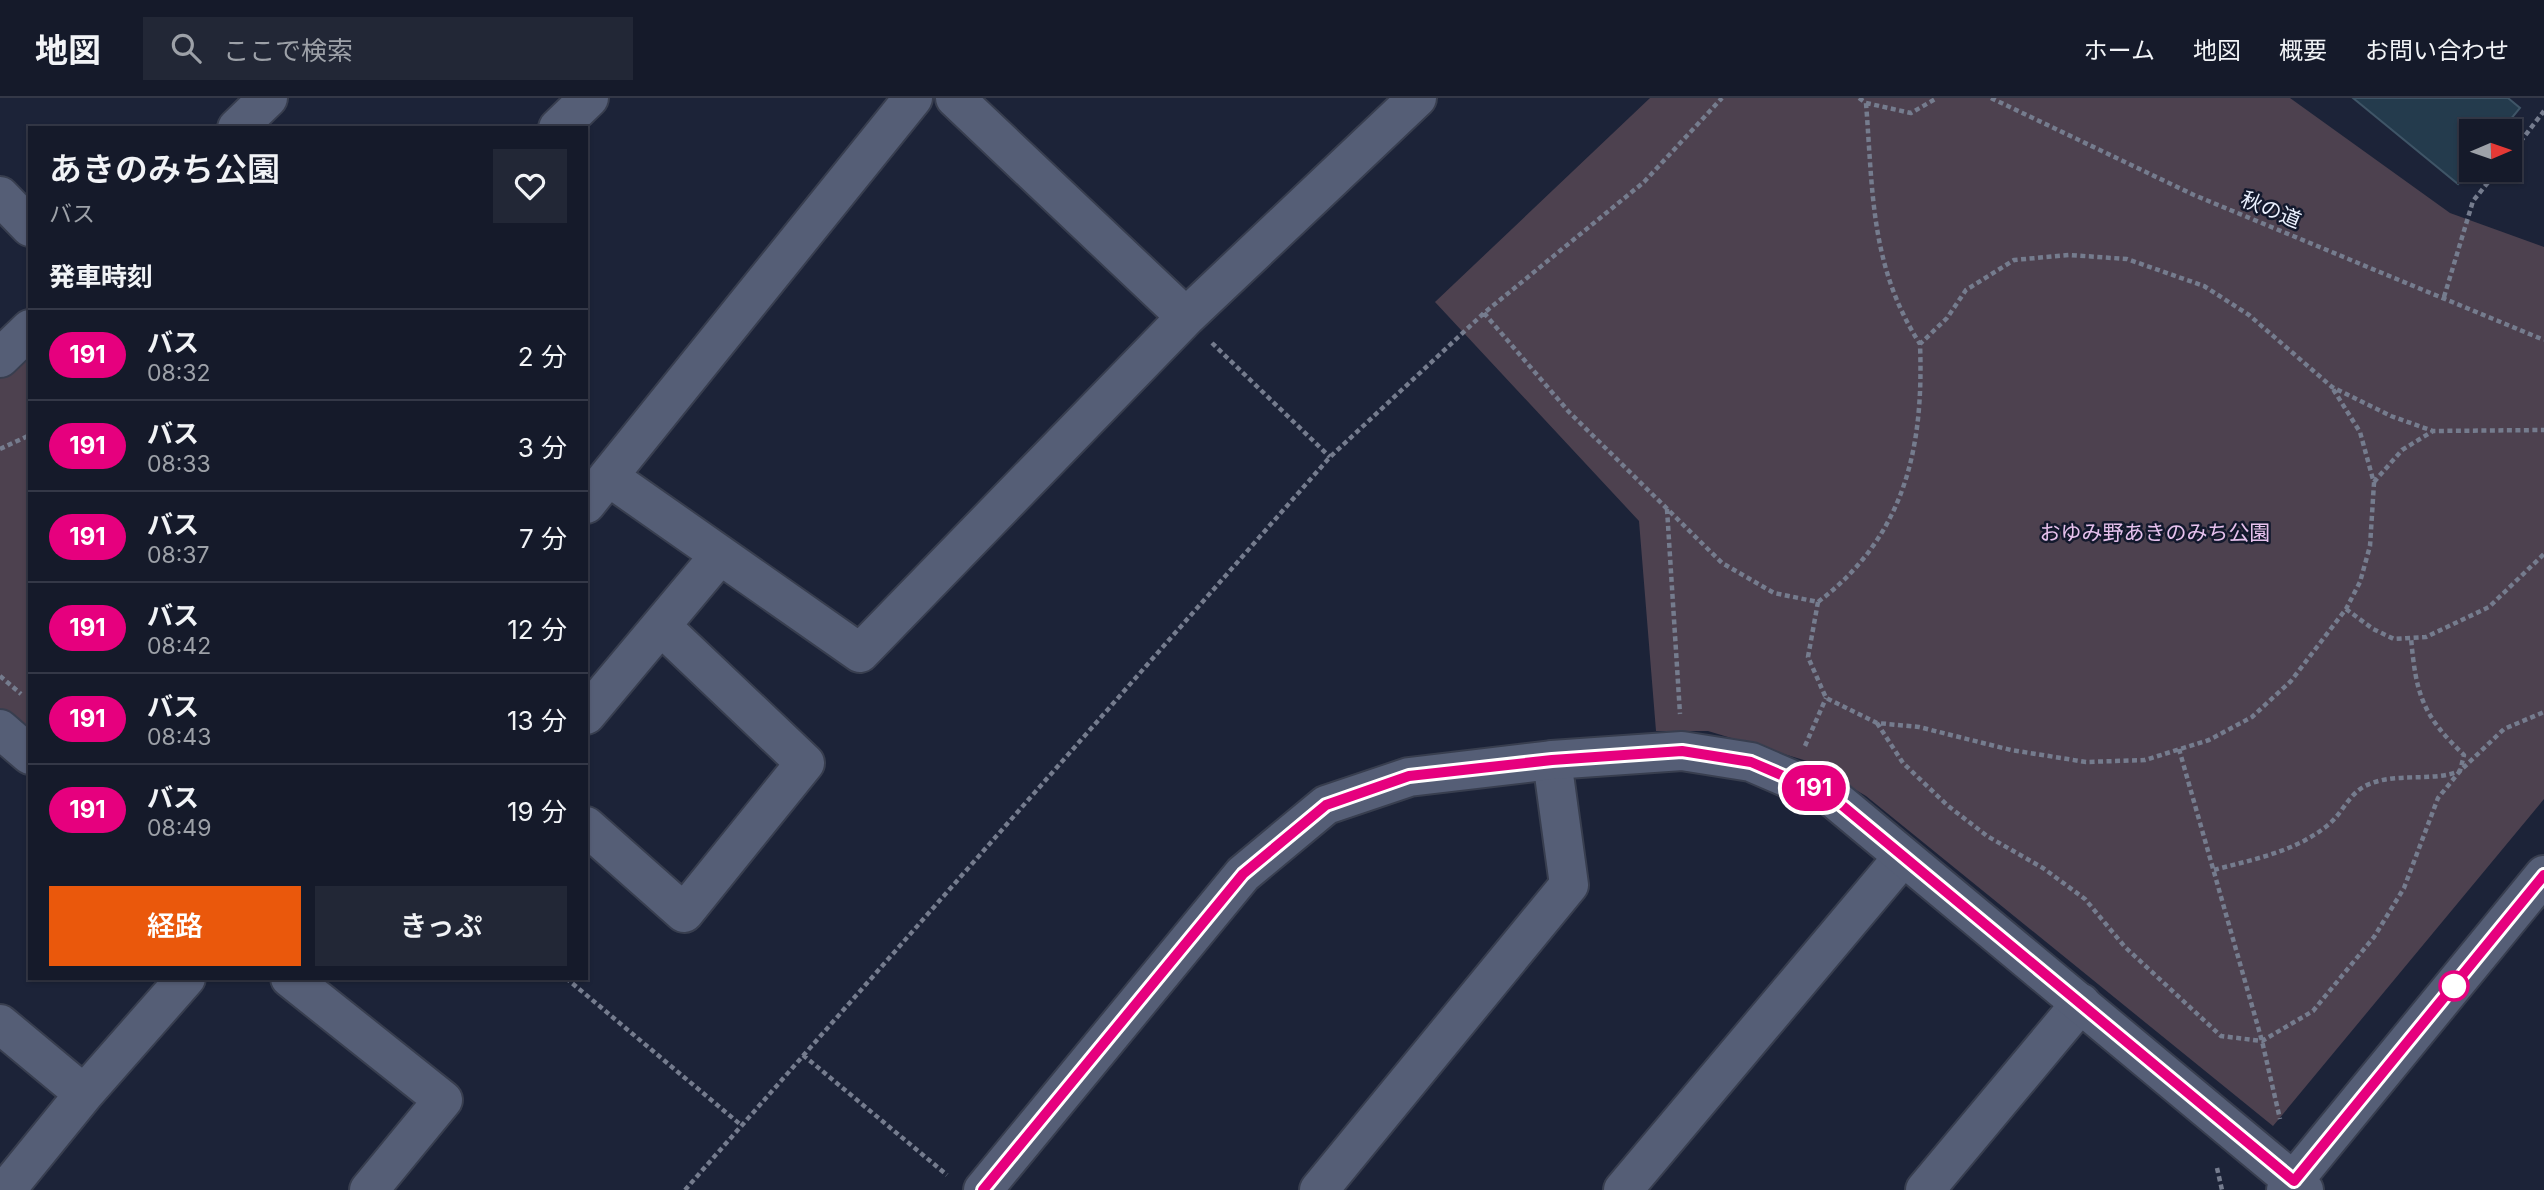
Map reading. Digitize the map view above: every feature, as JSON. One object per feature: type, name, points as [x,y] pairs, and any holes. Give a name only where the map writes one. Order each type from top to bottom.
[{"type":"street","points":[[239,126],[268,98]]},
{"type":"street","points":[[560,126],[589,98]]},
{"type":"street","points":[[913,98],[598,491],[720,555],[860,653],[1186,317],[1417,98]]},
{"type":"street","points":[[955,98],[1186,317]]},
{"type":"street","points":[[0,196],[28,224]]},
{"type":"street","points":[[0,358],[28,332]]},
{"type":"street","points":[[588,713],[720,555]]},
{"type":"street","points":[[588,828],[684,913],[805,763],[661,626]]},
{"type":"street","points":[[0,729],[28,753]]},
{"type":"street","points":[[969,1186],[1243,874],[1326,805],[1409,776],[1552,760],[1682,751],[1751,762],[1791,777],[1832,797],[2081,1003],[2295,1187],[2544,875]]},
{"type":"street","points":[[1319,1190],[1569,885],[1552,760]]},
{"type":"street","points":[[1623,1190],[1903,857]]},
{"type":"street","points":[[6,1190],[84,1094],[184,980]]},
{"type":"street","points":[[293,980],[443,1100],[369,1190]]},
{"type":"street","points":[[1925,1190],[2081,1003]]},
{"type":"street","points":[[0,1024],[84,1094]]},
{"type":"path","points":[[685,1190],[1330,457],[1484,313],[1644,182],[1722,98]]},
{"type":"path","points":[[1859,98],[1866,103],[1910,113],[1937,98]]},
{"type":"path","name":"秋の道","points":[[1992,98],[2194,195],[2544,340]]},
{"type":"path","points":[[1866,103],[1877,242],[1901,314],[1920,344],[1918,426],[1909,475],[1883,533],[1846,581],[1818,602],[1808,657],[1826,698],[1877,723],[1919,727],[2011,750],[2086,762],[2144,760],[2209,740],[2252,717],[2291,681],[2346,609],[2360,582],[2370,546],[2374,483],[2360,432],[2332,387]]},
{"type":"path","points":[[2522,139],[2544,111]]},
{"type":"path","points":[[2444,297],[2473,201],[2488,182]]},
{"type":"path","points":[[1920,344],[1947,318],[1966,290],[2014,260],[2068,255],[2127,259],[2204,286],[2249,315],[2332,387],[2391,416],[2433,431],[2544,430]]},
{"type":"path","points":[[1484,313],[1569,412],[1722,563],[1774,593],[1818,602]]},
{"type":"path","points":[[1186,317],[1330,457]]},
{"type":"path","points":[[2374,483],[2402,450],[2433,431]]},
{"type":"path","points":[[0,449],[28,436]]},
{"type":"path","points":[[1667,509],[1682,751]]},
{"type":"path","points":[[2346,609],[2373,629],[2394,639],[2426,637],[2488,607],[2544,554]]},
{"type":"path","points":[[2411,638],[2415,683],[2424,706],[2441,733],[2464,755],[2460,771]]},
{"type":"path","points":[[0,676],[28,700]]},
{"type":"path","points":[[1791,777],[1826,698]]},
{"type":"path","points":[[1877,723],[1903,763],[1947,805],[1987,836],[2043,868],[2085,899],[2125,947],[2221,1036],[2262,1041],[2313,1011],[2374,937],[2404,888],[2438,798],[2460,771],[2504,729],[2544,712]]},
{"type":"path","points":[[2179,749],[2262,1041],[2295,1187]]},
{"type":"path","points":[[2214,870],[2291,849],[2334,821],[2350,797],[2365,786],[2393,778],[2446,777],[2460,771]]},
{"type":"path","points":[[568,980],[741,1125]]},
{"type":"path","points":[[803,1055],[969,1186]]},
{"type":"green space","name":"おゆみ野あきのみち公園","points":[[1650,98],[2290,98],[2450,213],[2544,247],[2544,799],[2273,1126],[1866,796],[1807,761],[1708,731],[1656,731],[1639,521],[1435,302]]},
{"type":"green space","points":[[28,345],[28,733],[0,710],[0,372]]},
{"type":"building","points":[[2353,98],[2508,98],[2520,108],[2511,119],[2459,119],[2458,184]]},
{"type":"bus line","name":"191","points":[[983,1190],[1243,874],[1326,805],[1409,776],[1552,760],[1682,751],[1751,762],[1791,777],[1832,797],[2294,1181],[2544,875]]}]
